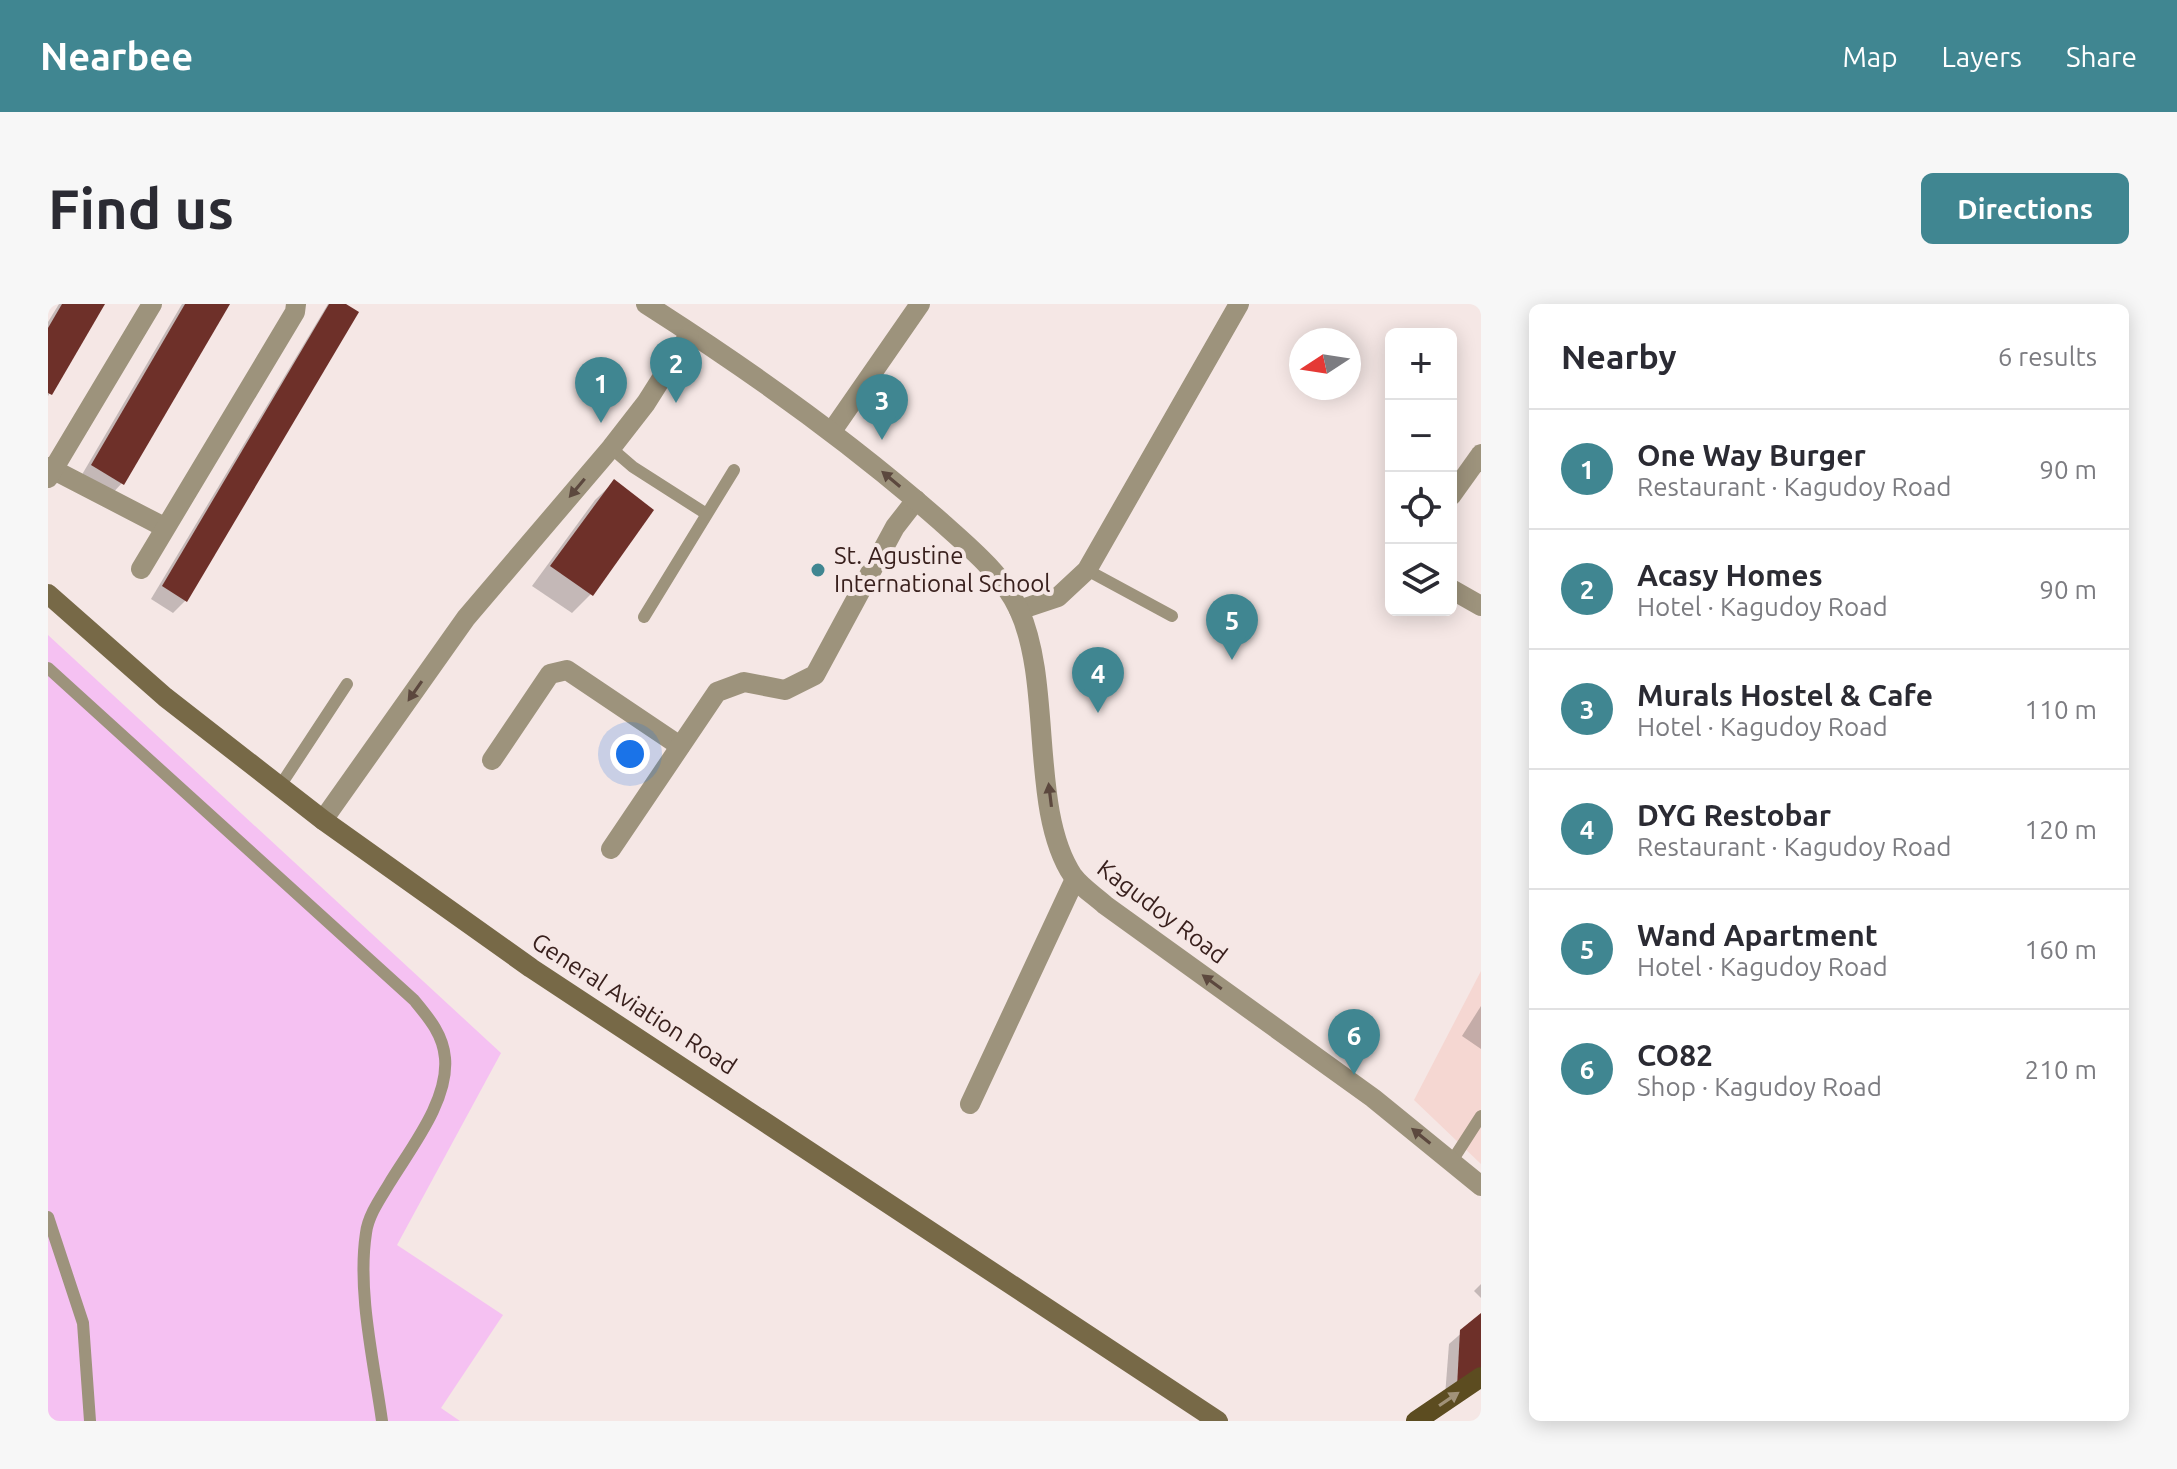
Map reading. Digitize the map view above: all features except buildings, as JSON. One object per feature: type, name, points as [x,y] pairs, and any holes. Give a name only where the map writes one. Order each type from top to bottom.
[{"type":"main road","name":"General Aviation Road","points":[[48,594],[165,697],[323,820],[531,968],[1218,1421]]},
{"type":"main road","points":[[1416,1421],[1481,1377]]},
{"type":"street","points":[[152,304],[50,472],[164,527]]},
{"type":"street","points":[[141,569],[295,312],[296,304]]},
{"type":"street","name":"Kagudoy Road","points":[[646,304],[668,310],[689,335],[832,431],[980,557],[1019,610],[1033,665],[1052,816],[1060,853],[1075,879],[1105,905],[1373,1098],[1481,1186]]},
{"type":"street","points":[[832,431],[920,304]]},
{"type":"street","points":[[1019,610],[1058,597],[1087,570],[1239,304]]},
{"type":"street","points":[[323,820],[466,618],[611,448],[646,403],[689,335]]},
{"type":"street","points":[[1457,488],[1481,454]]},
{"type":"street","points":[[611,849],[722,688],[744,682],[785,690],[815,675],[895,527],[916,500]]},
{"type":"street","points":[[1457,592],[1481,606]]},
{"type":"street","points":[[492,760],[550,674],[558,670],[567,670],[680,746]]},
{"type":"street","points":[[970,1104],[1075,879]]},
{"type":"lane","points":[[611,448],[633,467],[705,513]]},
{"type":"lane","points":[[644,617],[734,470]]},
{"type":"lane","points":[[1087,570],[1172,616]]},
{"type":"lane","points":[[48,668],[414,1000],[440,1036],[445,1058],[442,1083],[426,1122],[375,1208],[366,1229],[364,1253],[369,1332],[382,1421]]},
{"type":"lane","points":[[280,786],[347,684]]},
{"type":"lane","points":[[1452,1161],[1480,1121]]},
{"type":"lane","points":[[48,1217],[83,1323],[90,1421]]},
{"type":"shaded area","points":[[48,635],[501,1053],[397,1245],[503,1315],[441,1408],[460,1421],[48,1421]]},
{"type":"shaded area","points":[[1481,971],[1481,1164],[1414,1100]]},
{"type":"place","name":"Acasy Homes","points":[[676,403]]},
{"type":"place","name":"One Way Burger","points":[[601,423]]},
{"type":"place","name":"Murals Hostel & Cafe","points":[[882,440]]},
{"type":"place","name":"St. Agustine International School","points":[[818,570]]},
{"type":"place","name":"Wand Apartment","points":[[1232,660]]},
{"type":"place","name":"DYG Restobar","points":[[1098,713]]},
{"type":"place","name":"CO82","points":[[1354,1075]]}]
